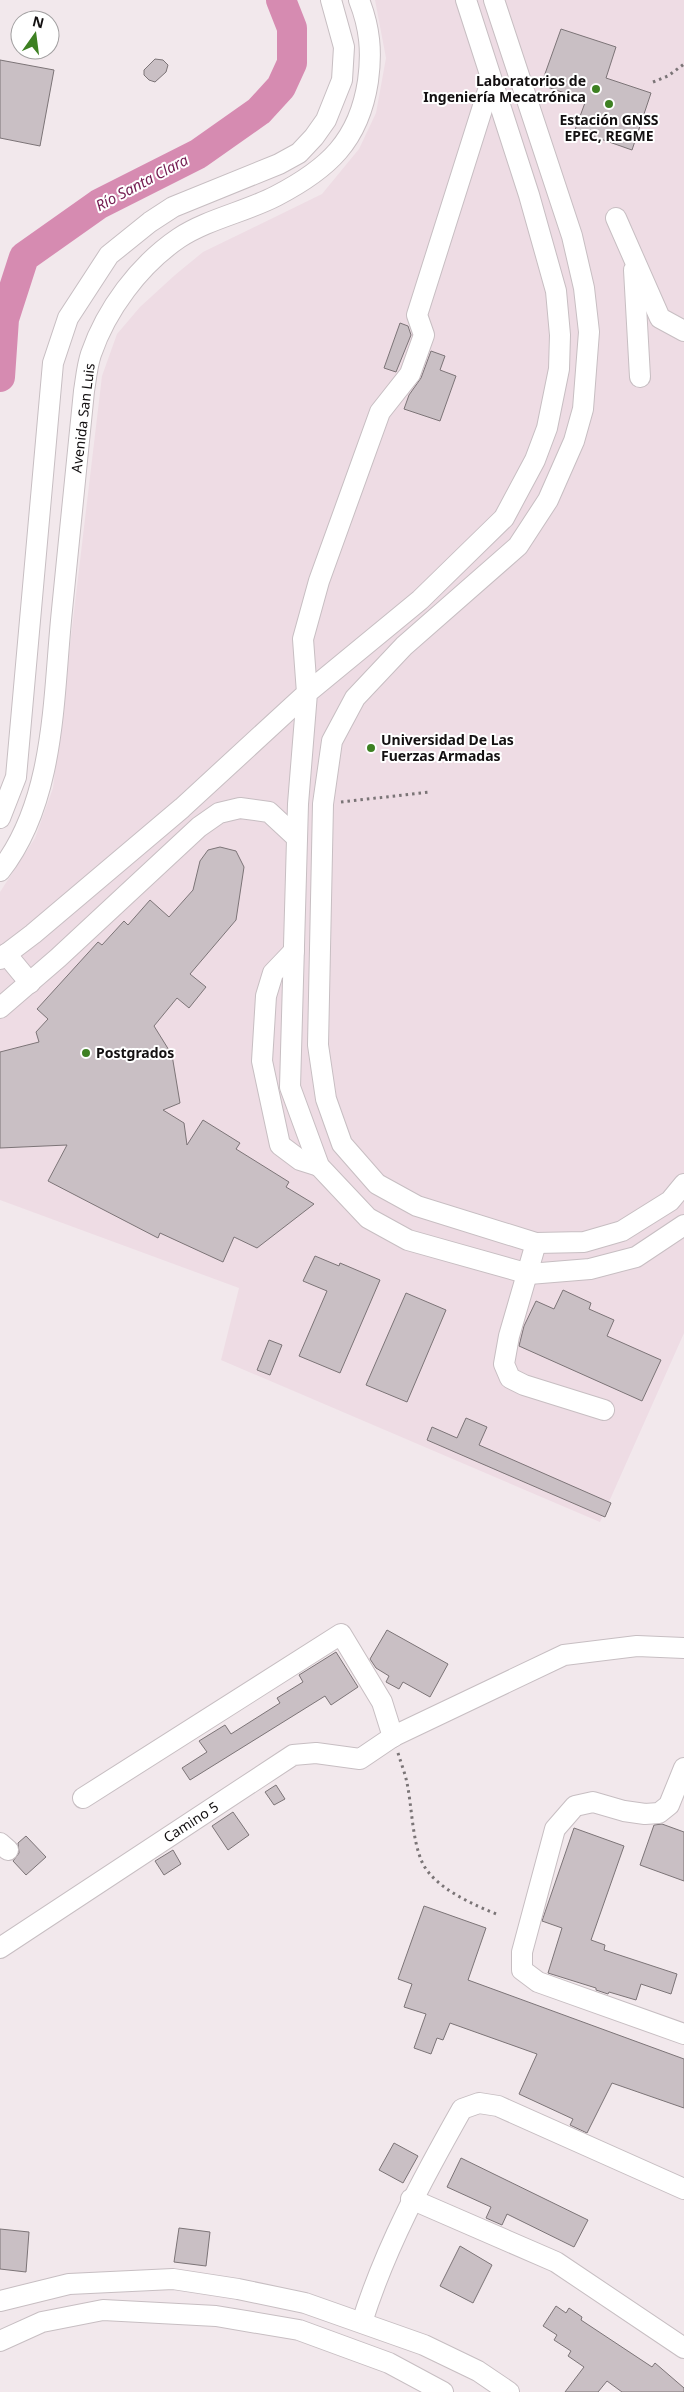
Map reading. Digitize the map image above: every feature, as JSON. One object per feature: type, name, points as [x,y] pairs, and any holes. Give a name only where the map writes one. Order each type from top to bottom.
[{"type":"street","points":[[0,818],[16,777],[53,363],[68,318],[109,255],[150,222],[173,207],[279,164],[299,153],[314,137],[326,120],[342,80],[344,47],[331,0]]},
{"type":"street","name":"Avenida San Luis","points":[[0,871],[16,851],[29,824],[47,762],[84,392],[91,355],[109,315],[136,278],[156,256],[180,238],[275,197],[326,164],[342,148],[356,128],[365,103],[371,58],[370,36],[359,0]]},
{"type":"street","points":[[30,983],[3,956],[182,808],[275,720],[420,600],[504,518],[535,460],[547,428],[559,369],[560,335],[556,291],[529,195],[466,0]]},
{"type":"street","points":[[494,0],[572,236],[584,288],[589,332],[583,409],[574,441],[548,500],[518,546],[404,646],[355,698],[332,741],[323,804],[318,1045],[326,1099],[342,1144],[377,1184],[417,1206],[536,1243],[584,1242],[622,1232],[670,1201],[684,1184]]},
{"type":"street","points":[[475,30],[501,21]]},
{"type":"street","points":[[492,81],[417,315],[424,335],[410,374],[380,412],[319,581],[303,640],[307,693],[298,804],[290,1087],[318,1166],[368,1218],[408,1240],[529,1274],[590,1269],[636,1257],[684,1225]]},
{"type":"street","points":[[616,218],[660,318],[684,331]]},
{"type":"street","points":[[634,256],[640,377]]},
{"type":"street","points":[[638,329],[660,318]]},
{"type":"street","points":[[275,720],[303,727],[332,741]]},
{"type":"street","points":[[0,1008],[30,983],[199,827],[219,813],[240,808],[323,804]]},
{"type":"street","points":[[240,808],[269,812],[297,838]]},
{"type":"street","points":[[88,887],[107,911]]},
{"type":"street","points":[[294,951],[273,973],[266,996],[262,1061],[280,1145],[300,1160],[318,1166]]},
{"type":"street","points":[[536,1243],[529,1274],[509,1336],[504,1364],[510,1378],[524,1385],[604,1410]]},
{"type":"street","points":[[83,1798],[341,1634],[382,1702],[394,1736]]},
{"type":"street","name":"Camino 5","points":[[0,1948],[293,1755],[316,1753],[360,1759],[394,1736],[564,1655],[637,1646],[684,1648]]},
{"type":"street","points":[[684,1768],[669,1805],[659,1813],[624,1812],[593,1802],[575,1806],[555,1829],[522,1952],[522,1970],[538,1982],[684,2034]]},
{"type":"street","points":[[362,2322],[376,2278],[411,2199],[462,2109],[479,2103],[498,2106],[684,2189]]},
{"type":"street","points":[[411,2199],[556,2262],[684,2348]]},
{"type":"street","points":[[0,2301],[69,2284],[173,2279],[305,2303],[362,2322],[424,2345],[478,2372],[509,2392]]},
{"type":"street","points":[[0,2341],[42,2322],[103,2310],[216,2316],[299,2330],[390,2363],[443,2392]]},
{"type":"path","points":[[653,82],[668,76],[684,64]]},
{"type":"path","points":[[323,804],[430,792]]},
{"type":"path","points":[[394,1736],[407,1781],[412,1821],[422,1862],[441,1885],[469,1903],[499,1916]]},
{"type":"shaded area","name":"Universidad De Las Fuerzas Armadas","points":[[375,0],[684,0],[684,1333],[600,1522],[221,1360],[239,1288],[0,1200],[0,892],[35,838],[53,788],[102,376],[117,334],[140,307],[175,275],[203,252],[322,194],[359,149],[376,113],[386,58]]},
{"type":"building","name":"Laboratorios de Ingeniería Mecatrónica","points":[[561,29],[616,47],[606,78],[651,93],[632,150],[575,130],[586,100],[541,85]]},
{"type":"building","points":[[155,59],[163,60],[168,65],[166,72],[155,82],[149,80],[144,75],[144,70]]},
{"type":"building","points":[[0,60],[54,70],[40,146],[0,138]]},
{"type":"building","points":[[400,323],[408,326],[411,335],[396,372],[384,368]]},
{"type":"building","points":[[431,351],[445,356],[440,370],[456,376],[440,421],[404,409],[409,395],[421,378]]},
{"type":"building","name":"Postgrados","points":[[220,847],[236,851],[244,867],[236,920],[190,974],[206,987],[189,1008],[177,998],[154,1026],[172,1055],[180,1103],[163,1110],[184,1123],[187,1145],[203,1120],[240,1143],[236,1149],[289,1182],[286,1187],[314,1204],[257,1248],[234,1237],[223,1262],[160,1233],[158,1238],[48,1181],[67,1145],[0,1148],[0,1052],[39,1042],[36,1032],[48,1019],[37,1009],[98,942],[102,945],[124,921],[128,925],[150,900],[169,917],[193,890],[200,861],[208,850]]},
{"type":"building","points":[[315,1256],[339,1266],[340,1263],[380,1280],[340,1373],[299,1356],[327,1291],[303,1281]]},
{"type":"building","points":[[563,1290],[591,1303],[589,1309],[614,1320],[607,1336],[661,1360],[642,1401],[519,1346],[524,1326],[536,1301],[554,1309]]},
{"type":"building","points":[[406,1293],[446,1310],[407,1402],[366,1385]]},
{"type":"building","points":[[269,1340],[282,1345],[270,1375],[257,1370]]},
{"type":"building","points":[[466,1418],[487,1427],[479,1445],[611,1503],[605,1517],[427,1440],[432,1427],[457,1438]]},
{"type":"building","points":[[387,1630],[448,1664],[430,1697],[403,1682],[399,1689],[386,1682],[389,1676],[376,1668],[370,1659]]},
{"type":"building","points":[[336,1652],[358,1687],[331,1705],[325,1696],[190,1780],[182,1768],[207,1752],[199,1741],[225,1725],[231,1734],[280,1703],[277,1698],[303,1682],[299,1675]]},
{"type":"building","points":[[276,1785],[285,1799],[274,1805],[265,1792]]},
{"type":"building","points":[[233,1812],[249,1835],[228,1850],[212,1826]]},
{"type":"building","points":[[662,1824],[684,1832],[684,1881],[640,1865],[654,1825]]},
{"type":"building","points":[[574,1828],[624,1846],[591,1940],[605,1945],[604,1950],[677,1974],[671,1994],[641,1984],[636,2000],[609,1992],[608,1994],[596,1990],[596,1988],[548,1973],[562,1928],[542,1921]]},
{"type":"building","points":[[26,1836],[46,1857],[26,1875],[13,1861],[19,1853],[18,1843]]},
{"type":"building","points":[[173,1850],[181,1864],[164,1875],[155,1861]]},
{"type":"building","points":[[424,1906],[486,1928],[468,1980],[684,2059],[684,2108],[612,2083],[587,2133],[570,2125],[573,2119],[519,2094],[537,2054],[450,2023],[443,2040],[437,2038],[431,2054],[414,2048],[426,2014],[404,2007],[412,1984],[398,1979]]},
{"type":"building","points":[[394,2143],[418,2156],[403,2183],[379,2170]]},
{"type":"building","points":[[461,2158],[588,2220],[574,2247],[507,2214],[502,2225],[486,2218],[491,2207],[447,2187]]},
{"type":"building","points":[[179,2228],[210,2232],[206,2266],[174,2262]]},
{"type":"building","points":[[0,2229],[29,2232],[26,2272],[0,2269]]},
{"type":"building","points":[[460,2246],[492,2265],[473,2303],[440,2286]]},
{"type":"building","points":[[556,2306],[566,2313],[569,2308],[582,2317],[581,2320],[652,2367],[655,2363],[684,2388],[684,2392],[622,2392],[607,2381],[598,2392],[565,2392],[584,2367],[568,2356],[571,2351],[554,2340],[557,2335],[543,2326]]},
{"type":"waterway","name":"Río Santa Clara","points":[[0,377],[4,319],[24,257],[99,204],[198,154],[259,111],[281,87],[292,63],[292,28],[281,0]]},
{"type":"place","name":"Laboratorios de Ingeniería Mecatrónica","points":[[596,89]]},
{"type":"place","name":"Estación GNSS EPEC, REGME","points":[[609,104]]},
{"type":"place","name":"Universidad De Las Fuerzas Armadas","points":[[371,748]]},
{"type":"place","name":"Postgrados","points":[[86,1053]]}]
